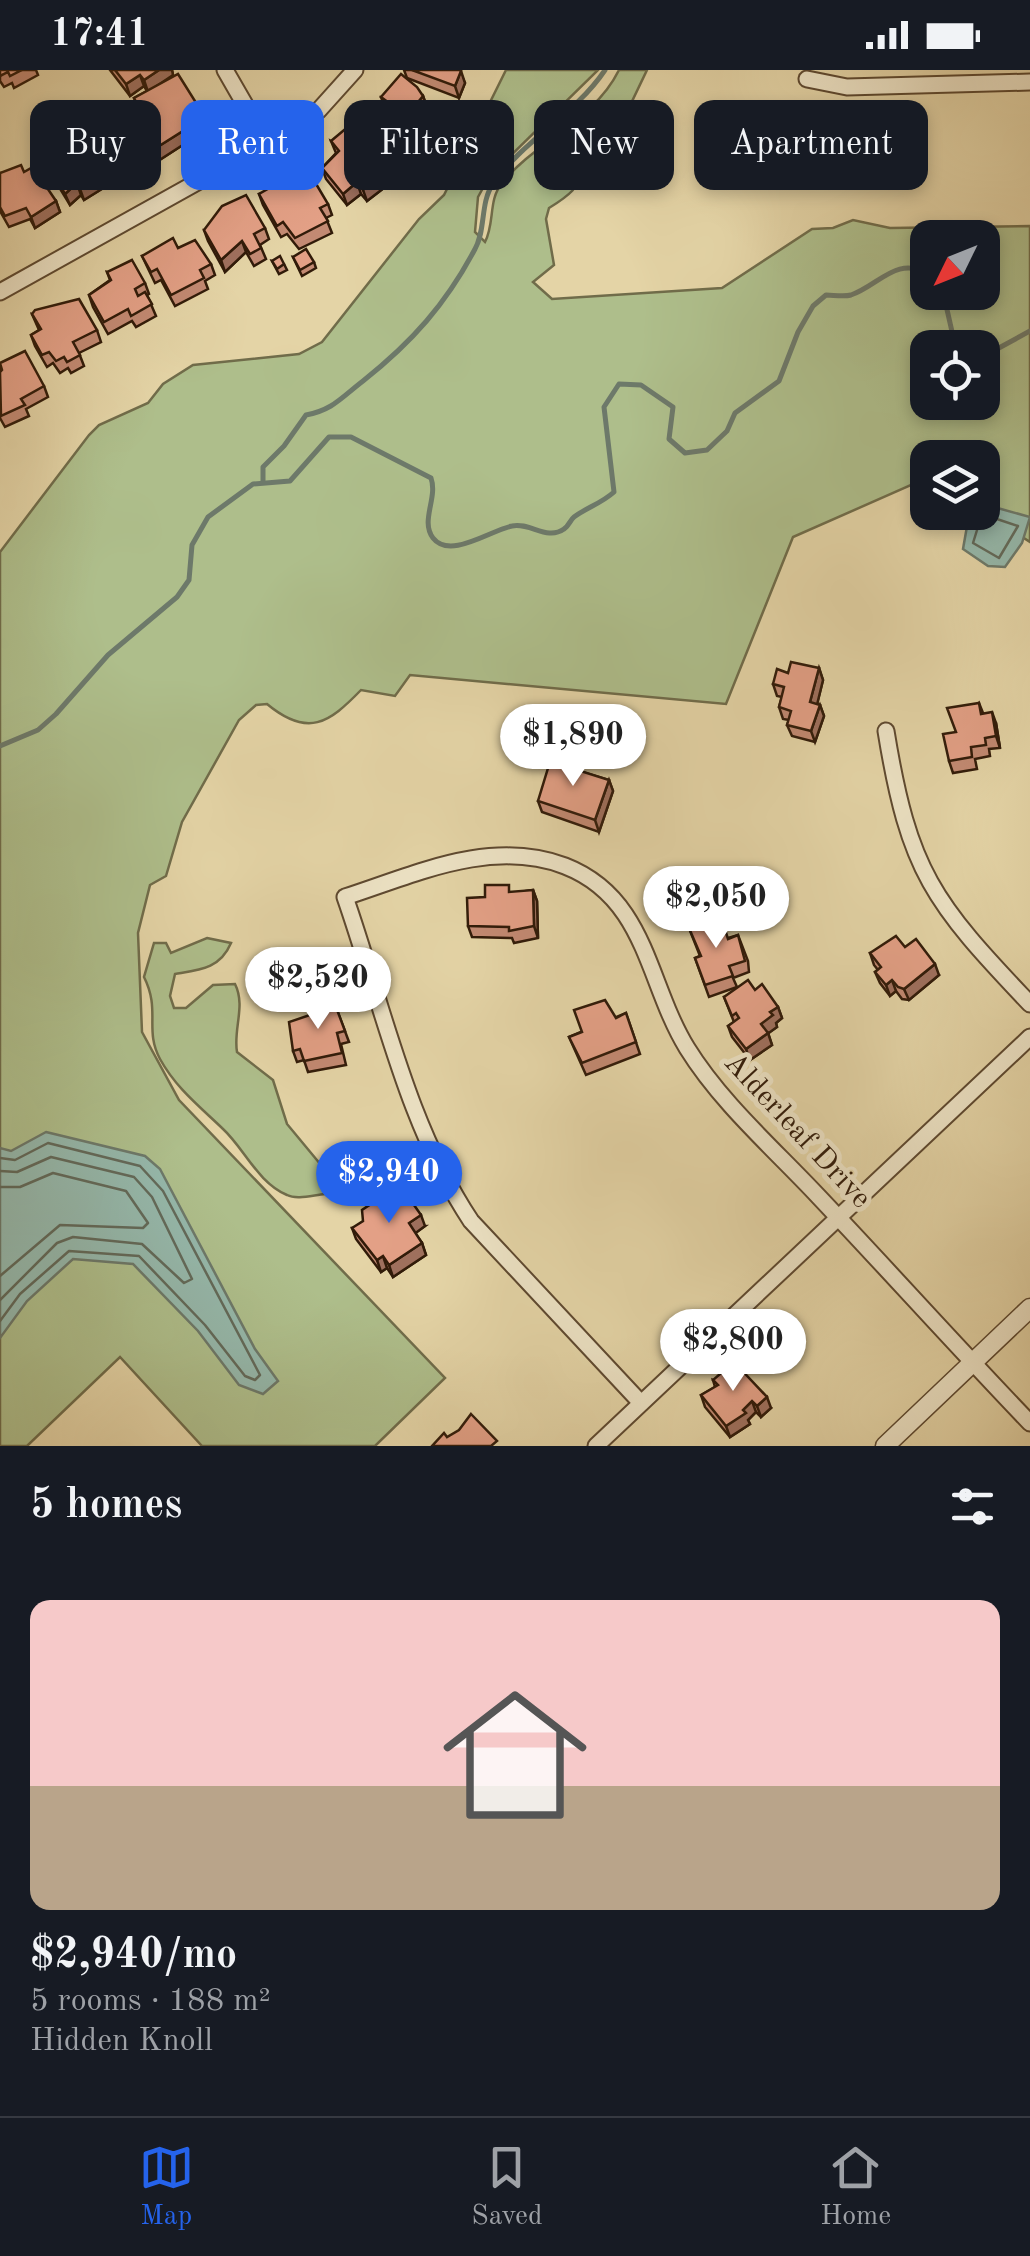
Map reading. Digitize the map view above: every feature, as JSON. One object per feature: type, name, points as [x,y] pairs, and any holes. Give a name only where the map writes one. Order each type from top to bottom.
[{"type":"street","points":[[225,70],[242,100]]},
{"type":"street","points":[[324,104],[355,70]]},
{"type":"street","points":[[808,79],[847,86],[1030,82]]},
{"type":"street","points":[[0,292],[183,190]]},
{"type":"street","points":[[886,731],[909,842],[929,886],[964,934],[1030,1004]]},
{"type":"street","name":"Alderleaf Drive","points":[[642,1403],[471,1221],[450,1189],[422,1130],[345,897],[456,861],[498,854],[532,856],[591,880],[614,899],[632,922],[678,1030],[710,1082],[1030,1423]]},
{"type":"street","points":[[596,1446],[1030,1037]]},
{"type":"street","points":[[885,1446],[1030,1308]]},
{"type":"green space","points":[[506,70],[598,70],[567,100],[534,100],[534,133],[514,152],[514,100],[491,100]]},
{"type":"green space","points":[[619,70],[647,70],[633,100],[598,100]]},
{"type":"green space","points":[[534,153],[534,190],[572,190],[549,208],[546,219],[554,265],[533,282],[552,299],[722,288],[812,229],[833,228],[853,220],[910,228],[910,310],[1000,310],[1000,226],[1030,226],[1030,542],[1000,523],[1000,440],[910,440],[910,485],[793,537],[726,704],[410,675],[395,696],[361,690],[339,711],[317,722],[294,721],[267,704],[256,705],[239,720],[182,822],[166,876],[150,885],[138,933],[142,1032],[179,1100],[445,1378],[375,1446],[202,1446],[120,1357],[27,1446],[0,1446],[0,552],[99,425],[148,403],[163,384],[193,365],[299,354],[322,342],[446,190],[482,190],[475,232],[485,242],[498,190],[514,190],[514,170]]},
{"type":"green space","points":[[207,938],[231,943],[215,963],[175,974],[170,996],[174,1008],[186,1008],[213,985],[235,984],[239,1001],[237,1052],[273,1080],[287,1124],[326,1171],[329,1184],[325,1194],[291,1196],[267,1182],[230,1136],[181,1088],[160,1059],[144,977],[154,943],[166,943],[171,953]]},
{"type":"water","points":[[1000,509],[1030,517],[1022,543],[1005,567],[988,566],[963,549],[966,530],[1000,530]]},
{"type":"water","points":[[46,1132],[145,1156],[160,1169],[255,1349],[278,1381],[263,1394],[239,1385],[198,1331],[133,1264],[73,1259],[27,1301],[0,1338],[0,1148],[11,1151]]},
{"type":"building","points":[[0,70],[22,70],[0,76]]},
{"type":"building","points":[[115,70],[159,70],[144,80],[140,75],[126,84]]},
{"type":"building","points":[[412,70],[459,70],[461,71],[455,86]]},
{"type":"building","points":[[178,74],[194,100],[181,100],[181,132],[161,145],[161,100],[134,98]]},
{"type":"building","points":[[401,74],[423,96],[420,100],[381,97]]},
{"type":"building","points":[[344,130],[344,190],[348,190],[343,194],[324,170],[339,151],[331,141]]},
{"type":"building","points":[[21,165],[24,172],[30,169],[30,190],[49,190],[56,201],[31,217],[26,208],[5,216],[0,207],[0,173]]},
{"type":"building","points":[[266,190],[320,190],[328,204],[320,208],[328,221],[295,238],[283,222],[277,226],[259,194]]},
{"type":"building","points":[[246,195],[265,228],[254,234],[261,248],[250,254],[242,241],[221,260],[204,230],[222,206]]},
{"type":"building","points":[[173,238],[178,248],[195,240],[211,264],[200,270],[204,278],[171,295],[157,269],[151,272],[142,256]]},
{"type":"building","points":[[306,249],[314,262],[300,270],[293,257]]},
{"type":"building","points":[[280,256],[284,264],[277,269],[272,261]]},
{"type":"building","points":[[132,260],[145,283],[135,289],[138,296],[145,292],[152,304],[131,316],[128,309],[104,322],[89,295],[111,280],[107,272]]},
{"type":"building","points":[[79,299],[97,330],[73,342],[80,355],[67,362],[64,357],[56,361],[49,352],[42,355],[31,335],[41,329],[32,314]]},
{"type":"building","points":[[25,351],[44,386],[21,399],[25,405],[1,416],[0,363]]},
{"type":"building","points":[[791,662],[819,668],[810,702],[820,705],[811,731],[787,725],[791,711],[779,707],[784,687],[773,684],[777,669],[788,673]]},
{"type":"building","points":[[979,703],[981,714],[992,712],[996,736],[985,738],[986,745],[971,747],[972,757],[949,761],[943,734],[956,732],[947,708]]},
{"type":"building","points":[[552,755],[576,763],[574,769],[609,780],[595,820],[538,801]]},
{"type":"building","points":[[485,885],[509,885],[509,892],[533,890],[534,926],[509,931],[509,927],[468,926],[467,898],[485,897]]},
{"type":"building","points":[[721,917],[728,939],[738,935],[745,961],[729,966],[733,976],[705,985],[695,958],[701,956],[689,928]]},
{"type":"building","points":[[896,936],[905,947],[916,939],[935,964],[904,989],[892,980],[886,985],[875,972],[881,967],[870,953]]},
{"type":"building","points":[[748,980],[755,990],[762,984],[778,1007],[761,1024],[768,1033],[746,1049],[728,1026],[739,1018],[736,1013],[732,1016],[724,997]]},
{"type":"building","points":[[333,999],[345,1031],[337,1033],[342,1053],[304,1061],[300,1049],[293,1051],[289,1022],[316,1013],[314,1006]]},
{"type":"building","points":[[605,1000],[616,1018],[626,1013],[636,1042],[582,1063],[569,1037],[582,1032],[574,1010]]},
{"type":"building","points":[[400,1185],[421,1215],[409,1223],[422,1243],[389,1265],[383,1256],[377,1260],[352,1228],[363,1221],[362,1210]]},
{"type":"building","points":[[734,1362],[767,1397],[757,1406],[752,1401],[743,1410],[746,1413],[726,1426],[701,1395],[718,1385],[713,1380]]},
{"type":"building","points":[[471,1414],[497,1441],[491,1446],[432,1446],[444,1433],[447,1437],[459,1430]]},
{"type":"waterway","points":[[263,481],[263,467],[306,415],[343,397],[427,321],[475,249],[493,184],[605,70]]},
{"type":"waterway","points":[[0,746],[38,730],[108,655],[177,597],[189,580],[192,545],[208,517],[253,484],[290,481],[329,437],[351,437],[431,478],[428,524],[440,544],[460,545],[519,525],[558,532],[614,492],[604,407],[619,384],[641,385],[673,407],[669,439],[685,453],[707,450],[727,431],[735,413],[779,381],[813,306],[826,295],[851,295],[888,274],[910,268]]},
{"type":"waterway","points":[[947,310],[952,330]]},
{"type":"waterway","points":[[1000,347],[1030,331]]}]
